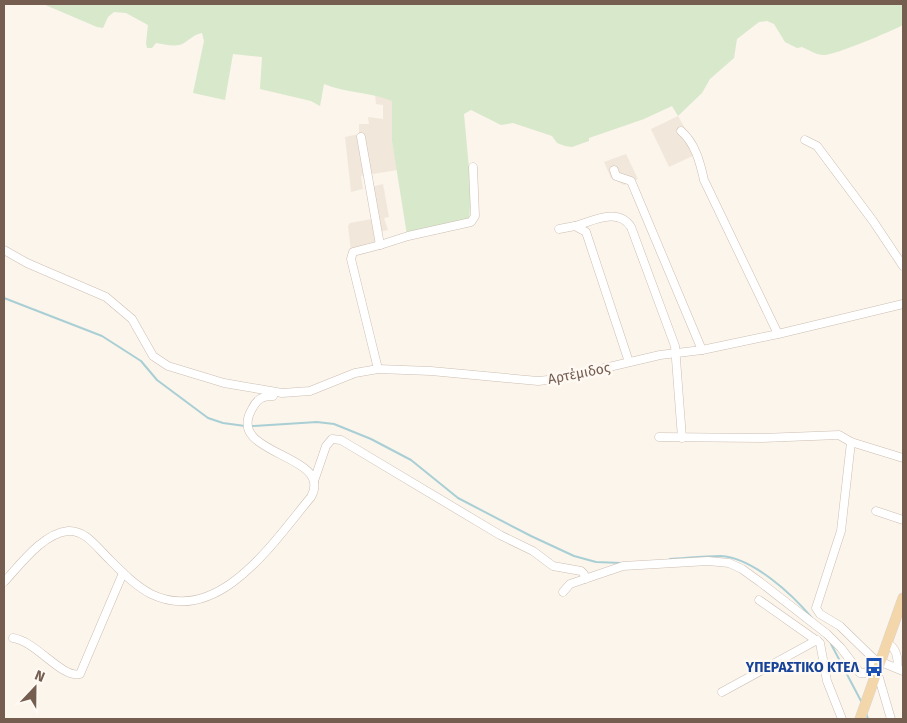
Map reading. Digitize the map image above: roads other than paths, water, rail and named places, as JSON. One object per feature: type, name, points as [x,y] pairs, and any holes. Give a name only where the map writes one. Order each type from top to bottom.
[{"type":"main road","points":[[860,719],[903,598]]},
{"type":"street","points":[[681,131],[697,153],[704,180],[778,334]]},
{"type":"street","points":[[361,137],[380,245]]},
{"type":"street","points":[[805,140],[816,146],[873,221],[903,266]]},
{"type":"street","points":[[378,370],[350,256],[353,252],[408,236],[471,222],[475,216],[473,167]]},
{"type":"street","points":[[614,170],[616,176],[631,181],[702,350]]},
{"type":"street","points":[[559,228],[575,226],[613,216],[627,221],[672,336],[676,353],[682,438]]},
{"type":"street","points":[[575,226],[586,232],[629,362]]},
{"type":"street","name":"Αρτέμιδος","points":[[4,250],[27,263],[106,297],[132,319],[153,356],[168,366],[224,383],[260,390],[302,392],[356,373],[378,370],[432,371],[549,380],[629,362],[702,350],[778,334],[903,304]]},
{"type":"street","points":[[302,392],[296,395],[261,397],[250,412],[247,426],[252,437],[274,452],[299,464],[314,481]]},
{"type":"street","points":[[659,437],[762,438],[839,434],[851,442],[903,458]]},
{"type":"street","points":[[4,582],[26,556],[65,531],[77,531],[83,534],[123,573],[142,588],[167,600],[196,600],[218,592],[241,576],[311,497],[314,490],[314,481],[326,446],[332,440],[341,440],[500,535],[533,551],[553,566],[581,571],[585,579]]},
{"type":"street","points":[[851,442],[841,531],[816,608],[820,614],[840,626],[878,664],[900,670],[894,649],[887,643]]},
{"type":"street","points":[[876,511],[903,520]]},
{"type":"street","points":[[564,592],[570,584],[623,566],[708,561],[729,563],[754,578],[827,634],[841,648],[860,673],[863,675],[867,673],[878,664]]},
{"type":"street","points":[[13,638],[28,643],[69,674],[80,674],[123,573]]},
{"type":"street","points":[[759,600],[817,640],[821,646],[827,681],[842,719]]},
{"type":"street","points":[[722,692],[817,640]]},
{"type":"street","points":[[878,664],[892,719]]},
{"type":"waterway","points":[[4,298],[102,336],[141,361],[157,380],[208,418],[223,423],[245,426]]},
{"type":"waterway","points":[[252,426],[317,422],[334,424],[371,439],[411,460],[458,498],[531,536],[574,556],[596,562],[621,563]]},
{"type":"waterway","points":[[670,559],[721,556],[746,563],[783,588],[812,618]]},
{"type":"waterway","points":[[831,644],[861,701]]},
{"type":"waterway","points":[[866,713],[868,719]]},
{"type":"place","name":"ΥΠΕΡΑΣΤΙΚΟ ΚΤΕΛ","points":[[874,667]]}]
